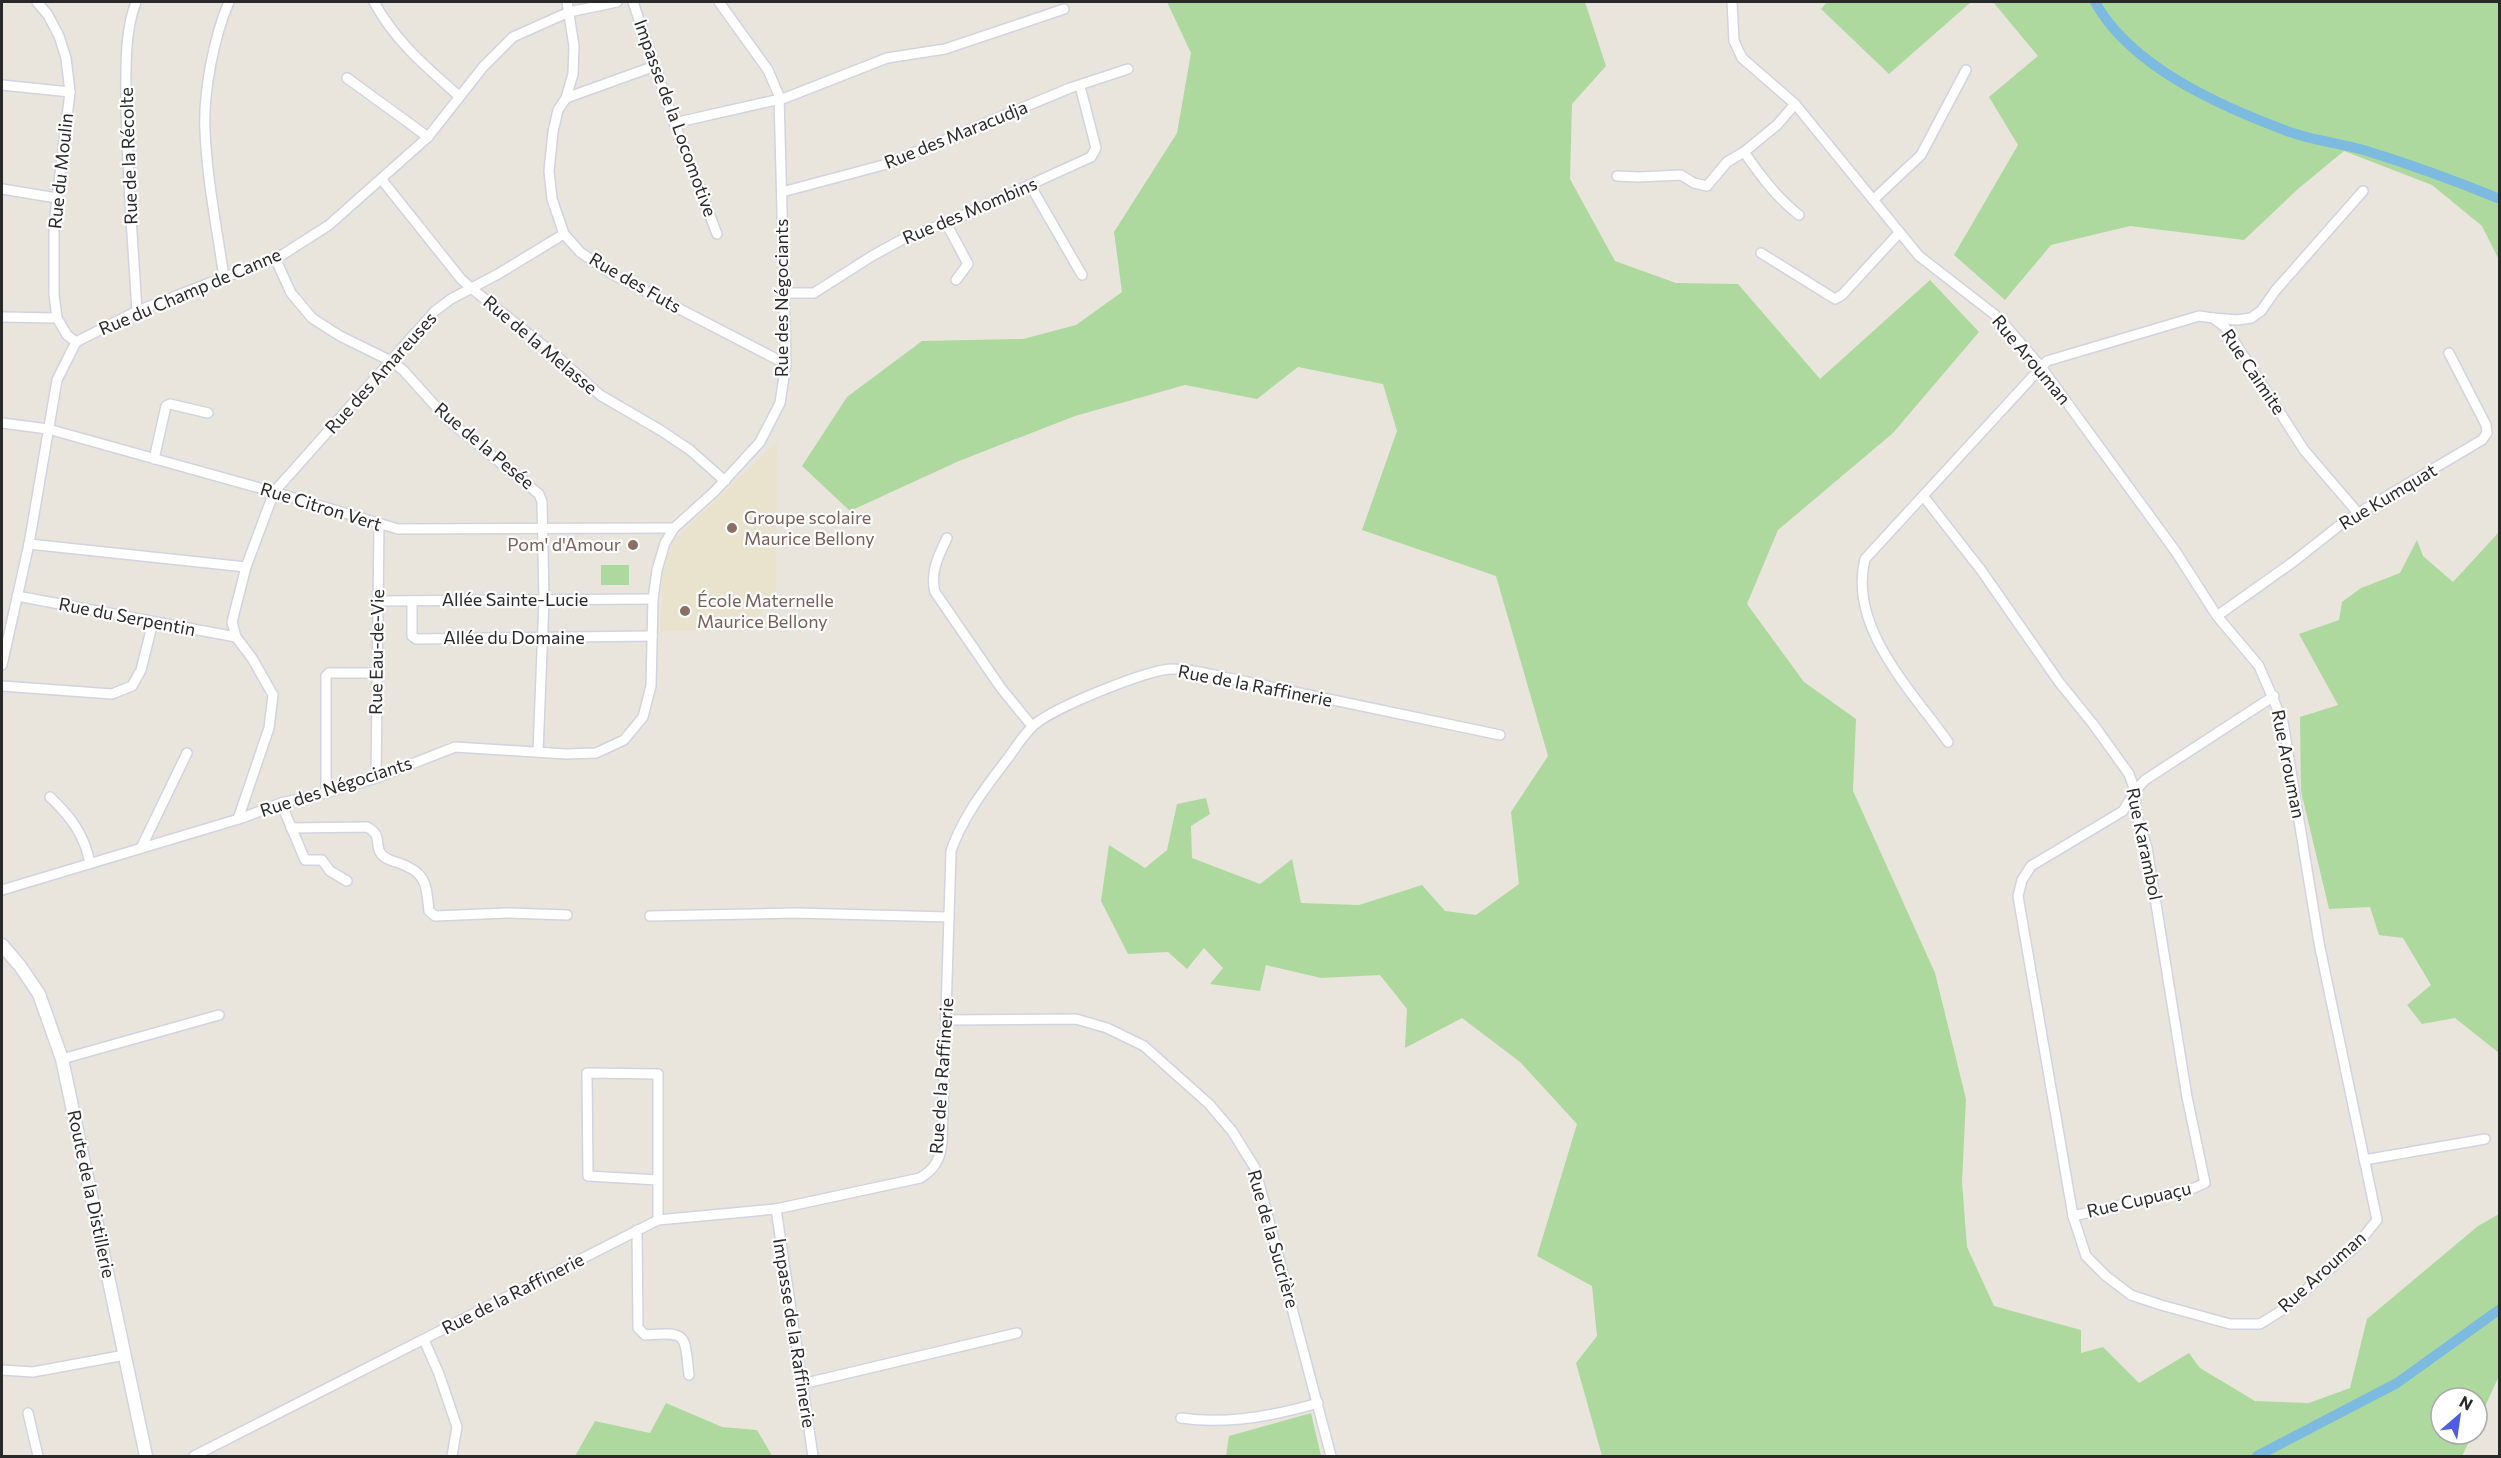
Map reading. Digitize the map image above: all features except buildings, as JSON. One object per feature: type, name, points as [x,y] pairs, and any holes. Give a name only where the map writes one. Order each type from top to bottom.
[{"type":"street","name":"Rue du Moulin","points":[[38,2],[59,36],[66,58],[70,92],[54,224],[54,295],[57,318]]},
{"type":"street","name":"Rue de la Récolte","points":[[136,2],[131,14],[126,71],[127,155],[137,311]]},
{"type":"street","points":[[224,277],[205,130],[211,59],[229,2]]},
{"type":"street","points":[[374,2],[389,28],[428,70],[459,96]]},
{"type":"street","name":"Rue des Futs","points":[[567,2],[574,46],[573,74],[566,98],[558,110],[549,171],[552,199],[564,234],[580,252],[612,274],[786,364]]},
{"type":"street","name":"Rue du Champ de Canne","points":[[75,342],[137,311],[275,258],[329,225],[428,137],[483,67],[513,37],[569,12],[617,2]]},
{"type":"street","name":"Impasse de la Locomotive","points":[[633,2],[674,123],[717,234]]},
{"type":"street","name":"Rue des Négociants","points":[[2,890],[142,846],[238,819],[281,803],[376,778],[455,747],[566,754],[596,753],[624,740],[643,717],[651,686],[653,599],[657,570],[665,543],[674,528],[724,481],[760,442],[780,403],[786,364],[779,100],[768,70],[719,2]]},
{"type":"street","name":"Rue Arouman","points":[[1732,2],[1734,41],[1742,58],[1795,104],[1919,256],[1999,318],[2041,367],[2176,552],[2217,616],[2259,666],[2274,696],[2283,722],[2319,943],[2376,1220],[2356,1246],[2284,1309],[2260,1324],[2230,1324],[2131,1295],[2106,1276],[2086,1256],[2073,1216],[2018,896],[2022,880],[2031,866],[2123,811],[2145,780],[2274,696]]},
{"type":"street","points":[[674,123],[779,100],[887,58],[945,49],[1064,9]]},
{"type":"street","points":[[566,98],[655,66]]},
{"type":"street","name":"Rue des Maracudja","points":[[782,192],[887,164],[1070,88],[1128,69]]},
{"type":"street","points":[[1873,200],[1921,155],[1966,70]]},
{"type":"street","points":[[347,78],[428,137]]},
{"type":"street","points":[[2,85],[70,92]]},
{"type":"street","name":"Rue des Mombins","points":[[784,293],[814,293],[889,246],[946,223],[1091,157],[1096,148],[1080,86]]},
{"type":"street","points":[[1617,176],[1681,175],[1694,183],[1707,186],[1727,162],[1744,152],[1777,125],[1795,104]]},
{"type":"street","points":[[1744,152],[1767,183],[1788,207],[1799,215]]},
{"type":"street","name":"Rue de la Melasse","points":[[382,180],[461,279],[471,288],[559,358],[600,395],[660,429],[690,450],[724,481]]},
{"type":"street","points":[[1030,185],[1082,275]]},
{"type":"street","points":[[2,189],[57,198]]},
{"type":"street","points":[[2213,318],[2237,320],[2250,318],[2261,311],[2275,291],[2363,191]]},
{"type":"street","points":[[946,223],[968,264],[956,280]]},
{"type":"street","name":"Rue des Amareuses","points":[[274,492],[435,311],[564,234]]},
{"type":"street","points":[[1761,253],[1835,299],[1842,295],[1899,234]]},
{"type":"street","name":"Rue de la Pesée","points":[[275,258],[291,293],[312,318],[340,336],[391,361],[403,370],[448,420],[533,487],[542,502],[544,600],[538,752]]},
{"type":"street","name":"Rue Caimite","points":[[2041,367],[2055,358],[2199,316],[2213,318],[2224,327],[2304,450],[2358,513]]},
{"type":"street","points":[[2,317],[57,318],[67,335],[75,342],[57,380],[29,544],[2,664]]},
{"type":"street","name":"Rue Kumquat","points":[[2217,616],[2358,513],[2482,440],[2487,433],[2486,425],[2448,353]]},
{"type":"street","points":[[1948,742],[1874,634],[1866,617],[1861,589],[1865,559],[2041,367]]},
{"type":"street","points":[[154,459],[166,406],[208,413]]},
{"type":"street","name":"Rue Citron Vert","points":[[2,423],[48,429],[398,529],[674,528]]},
{"type":"street","points":[[238,819],[268,728],[273,695],[252,658],[236,637],[232,621],[246,567],[274,492]]},
{"type":"street","name":"Rue Karambol","points":[[1924,497],[1981,570],[2053,673],[2093,724],[2128,774],[2135,791],[2136,813],[2147,848],[2187,1097],[2205,1184]]},
{"type":"street","name":"Rue Eau-de-Vie","points":[[376,778],[379,525]]},
{"type":"street","points":[[946,538],[934,569],[932,581],[935,592],[1001,688],[1032,726]]},
{"type":"street","points":[[29,544],[246,567]]},
{"type":"street","name":"Rue du Serpentin","points":[[17,596],[236,637]]},
{"type":"street","name":"Allée Sainte-Lucie","points":[[378,601],[653,599]]},
{"type":"street","name":"Allée du Domaine","points":[[412,601],[412,636],[416,639],[652,636]]},
{"type":"street","points":[[2,686],[112,694],[132,686],[141,670],[153,622]]},
{"type":"street","name":"Rue de la Raffinerie","points":[[194,1456],[658,1220],[776,1209],[920,1178],[929,1173],[938,1160],[941,1150],[951,851],[957,834],[976,802],[1032,726],[1050,714],[1114,686],[1152,672],[1172,669],[1194,671],[1500,735]]},
{"type":"street","points":[[326,793],[326,676],[329,673],[377,673]]},
{"type":"street","points":[[142,846],[187,753]]},
{"type":"street","points":[[50,797],[73,819],[84,838],[90,863]]},
{"type":"street","points":[[281,803],[305,860],[322,860],[330,871],[347,881]]},
{"type":"street","points":[[291,828],[367,827],[374,831],[378,836],[380,852],[385,857],[414,868],[420,874],[426,884],[429,911],[435,916],[507,913],[567,915]]},
{"type":"street","points":[[650,916],[795,913],[949,917]]},
{"type":"street","name":"Route de la Distillerie","points":[[2,945],[39,994],[62,1059],[147,1456]]},
{"type":"street","points":[[62,1059],[219,1015]]},
{"type":"street","name":"Rue de la Sucrière","points":[[947,1020],[1076,1019],[1107,1028],[1144,1046],[1209,1104],[1232,1131],[1255,1168],[1331,1456]]},
{"type":"street","points":[[658,1180],[588,1176],[587,1073],[658,1074],[658,1180],[658,1220]]},
{"type":"street","points":[[2364,1160],[2484,1139]]},
{"type":"street","name":"Rue Cupuaçu","points":[[2073,1216],[2205,1184]]},
{"type":"street","name":"Impasse de la Raffinerie","points":[[776,1209],[813,1456]]},
{"type":"street","points":[[638,1230],[638,1328],[645,1335],[673,1333],[680,1335],[685,1340],[689,1375]]},
{"type":"street","points":[[802,1384],[1017,1333]]},
{"type":"street","points":[[424,1340],[457,1427],[452,1456]]},
{"type":"street","points":[[2,1370],[33,1372],[125,1355]]},
{"type":"street","points":[[1181,1418],[1207,1422],[1221,1421],[1289,1411],[1318,1403]]},
{"type":"street","points":[[28,1413],[38,1456]]},
{"type":"shaded area","name":"Groupe scolaire Maurice Bellony","points":[[777,442],[776,596],[743,631],[660,631],[663,570],[674,540]]},
{"type":"green space","points":[[1167,2],[1585,2],[1606,66],[1572,104],[1570,179],[1615,261],[1676,283],[1738,284],[1820,379],[1930,280],[1979,332],[1893,433],[1778,530],[1747,604],[1804,682],[1856,719],[1853,791],[1935,973],[1966,1099],[1962,1182],[1967,1247],[1994,1306],[2081,1330],[2081,1353],[2103,1347],[2139,1383],[2189,1353],[2200,1368],[2255,1401],[2309,1403],[2350,1388],[2367,1319],[2478,1226],[2499,1214],[2499,1376],[2489,1398],[2489,1386],[2429,1386],[2429,1446],[2467,1446],[2462,1456],[1602,1456],[1576,1363],[1597,1336],[1592,1286],[1537,1256],[1577,1124],[1520,1062],[1462,1018],[1405,1048],[1407,1009],[1380,975],[1321,978],[1266,965],[1260,991],[1210,984],[1223,968],[1204,948],[1187,969],[1168,952],[1128,954],[1101,901],[1109,845],[1145,868],[1167,850],[1177,804],[1206,798],[1210,814],[1191,826],[1192,858],[1260,884],[1292,859],[1301,903],[1359,905],[1422,885],[1445,911],[1476,915],[1519,884],[1511,812],[1548,756],[1496,576],[1362,530],[1397,431],[1383,384],[1298,367],[1257,399],[1185,385],[1075,416],[959,461],[850,511],[802,466],[847,397],[922,341],[1023,339],[1076,325],[1122,292],[1114,232],[1177,133],[1191,53]]},
{"type":"green space","points":[[1827,2],[1971,2],[1889,74],[1821,9]]},
{"type":"green space","points":[[1993,2],[2499,2],[2499,260],[2482,226],[2432,185],[2344,151],[2299,188],[2244,240],[2130,226],[2051,245],[2005,300],[1954,255],[2018,145],[1989,97],[2038,56]]},
{"type":"green space","points":[[2499,532],[2499,1053],[2455,1018],[2422,1024],[2407,1005],[2431,985],[2403,938],[2379,935],[2370,907],[2329,909],[2301,791],[2300,717],[2338,705],[2299,634],[2339,620],[2342,602],[2361,588],[2400,573],[2417,540],[2423,556],[2453,582]]},
{"type":"green space","points":[[601,565],[629,565],[629,585],[601,585]]},
{"type":"green space","points":[[666,1403],[722,1427],[757,1430],[771,1454],[770,1456],[575,1456],[595,1421],[650,1433]]},
{"type":"green space","points":[[1311,1413],[1321,1456],[1226,1456],[1229,1436]]},
{"type":"waterway","points":[[2095,2],[2111,25],[2131,46],[2179,82],[2206,96],[2287,131],[2384,156],[2500,199]]},
{"type":"waterway","points":[[2257,1456],[2397,1383],[2500,1309]]},
{"type":"place","name":"Groupe scolaire Maurice Bellony","points":[[732,528]]},
{"type":"place","name":"Pom' d'Amour","points":[[633,545]]},
{"type":"place","name":"École Maternelle Maurice Bellony","points":[[685,611]]}]
